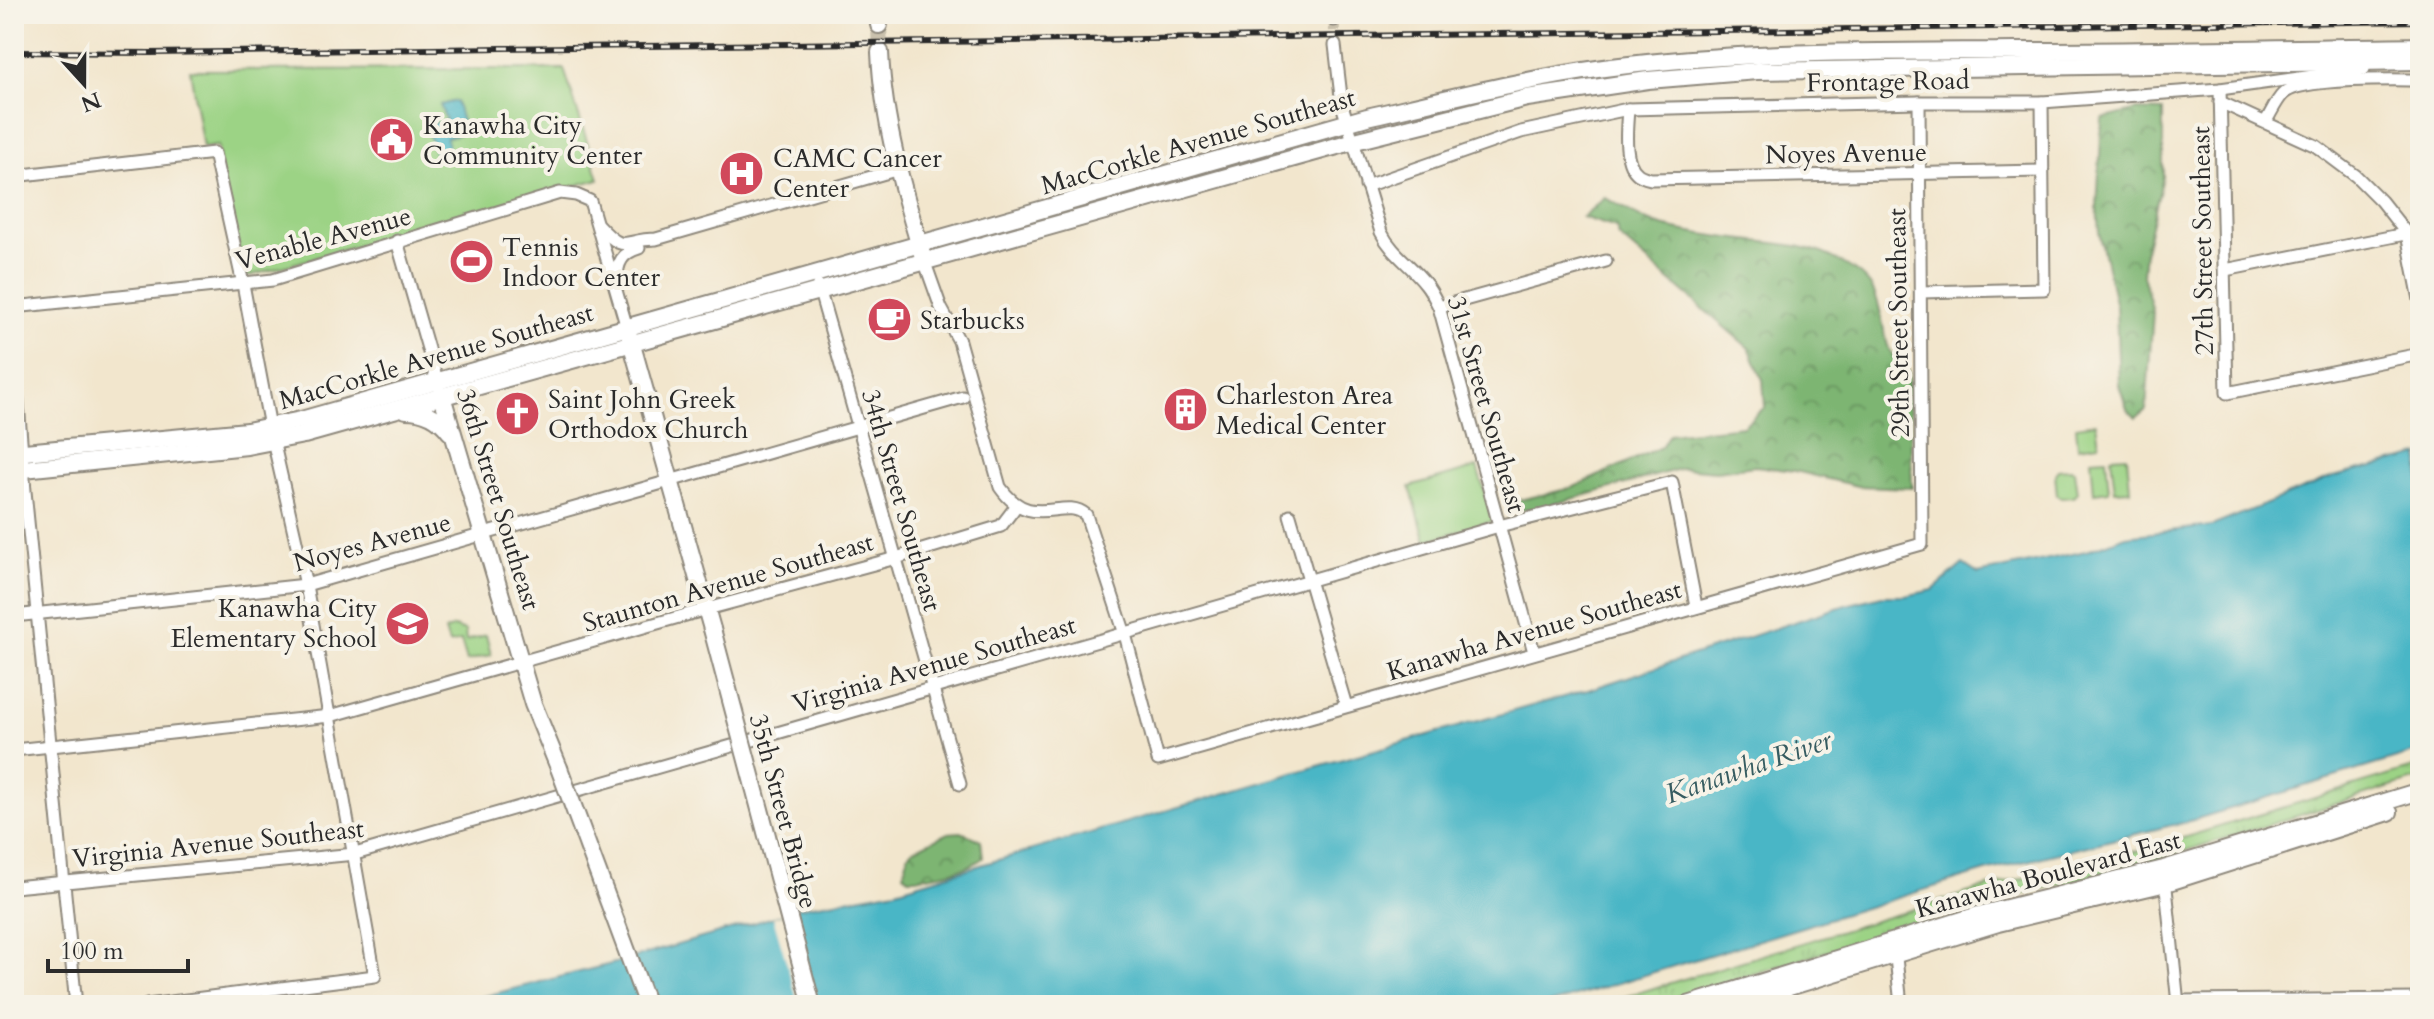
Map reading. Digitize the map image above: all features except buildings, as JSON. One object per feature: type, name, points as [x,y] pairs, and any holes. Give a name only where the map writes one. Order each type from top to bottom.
[{"type":"main road","name":"MacCorkle Avenue Southeast","points":[[18,461],[271,435],[388,412],[440,388],[627,328],[817,282],[1349,122],[1478,92],[1603,69],[1698,59],[1821,52],[2170,51],[2420,46]]},
{"type":"main road","points":[[880,52],[882,94],[922,252]]},
{"type":"main road","name":"MacCorkle Avenue Southeast","points":[[922,252],[1527,98],[1648,80],[1757,71],[2420,62]]},
{"type":"main road","name":"MacCorkle Avenue Southeast","points":[[271,435],[301,420],[632,344],[817,282]]},
{"type":"main road","name":"35th Street Bridge","points":[[627,328],[707,609],[812,1005]]},
{"type":"main road","name":"36th Street Southeast","points":[[440,388],[533,704],[647,1005]]},
{"type":"main road","points":[[388,412],[416,410],[430,415],[441,421],[457,443]]},
{"type":"main road","name":"Kanawha Boulevard East","points":[[2165,876],[2420,791]]},
{"type":"main road","name":"Kanawha Boulevard East","points":[[1688,1005],[1895,947],[1998,923],[2420,802]]},
{"type":"main road","name":"Kanawha Boulevard East","points":[[1730,1005],[1895,947]]},
{"type":"street","name":"31st Street Southeast","points":[[1335,45],[1342,105],[1388,246],[1427,285],[1439,307],[1534,652]]},
{"type":"street","name":"Frontage Road","points":[[1366,186],[1521,132],[1628,109],[2042,102],[2220,89],[2319,73],[2420,62]]},
{"type":"street","points":[[2266,121],[2283,93],[2294,88],[2341,82],[2420,80]]},
{"type":"street","name":"27th Street Southeast","points":[[2220,89],[2227,393],[2420,354]]},
{"type":"street","name":"29th Street Southeast","points":[[1919,102],[1922,544]]},
{"type":"street","points":[[1921,292],[2044,289],[2042,102]]},
{"type":"street","points":[[2220,102],[2316,146],[2381,201],[2407,234],[2420,300]]},
{"type":"street","name":"Noyes Avenue","points":[[1628,109],[1626,129],[1631,163],[1638,174],[1651,179],[2042,171]]},
{"type":"street","points":[[14,176],[214,153],[243,284],[271,435],[306,585],[375,976],[147,1005]]},
{"type":"street","points":[[596,223],[620,245],[656,239],[899,169]]},
{"type":"street","name":"Venable Avenue","points":[[14,307],[273,280],[560,193],[590,201],[596,223]]},
{"type":"street","points":[[596,223],[627,328]]},
{"type":"street","points":[[2225,270],[2420,231]]},
{"type":"street","points":[[617,291],[617,267],[625,254],[650,245],[656,239]]},
{"type":"street","name":"36th Street Southeast","points":[[397,241],[440,388]]},
{"type":"street","points":[[922,252],[941,308],[959,341],[996,477],[1006,495],[1017,505],[1037,512],[1076,509],[1086,515],[1125,634]]},
{"type":"street","points":[[1439,307],[1606,261]]},
{"type":"street","name":"34th Street Southeast","points":[[817,282],[960,784]]},
{"type":"street","points":[[14,352],[18,461],[37,613],[76,1005]]},
{"type":"street","name":"Noyes Avenue","points":[[14,616],[306,585],[963,397]]},
{"type":"street","name":"Virginia Avenue Southeast","points":[[14,887],[355,854],[1499,526],[1672,482],[1696,606]]},
{"type":"street","name":"Staunton Avenue Southeast","points":[[14,750],[330,716],[1001,526],[1017,505]]},
{"type":"street","points":[[1290,515],[1346,706]]},
{"type":"street","name":"Kanawha Avenue Southeast","points":[[1125,634],[1158,760],[1922,544]]},
{"type":"street","points":[[2165,876],[2178,1003],[2420,999]]},
{"type":"street","points":[[1895,947],[1901,1005]]},
{"type":"green space","points":[[564,69],[599,179],[246,277],[220,171],[218,146],[203,148],[190,70]]},
{"type":"green space","points":[[2137,110],[2163,111],[2163,177],[2145,250],[2143,275],[2153,312],[2146,410],[2136,418],[2127,409],[2119,385],[2116,307],[2099,232],[2097,207],[2102,119]]},
{"type":"green space","points":[[1605,198],[1658,225],[1818,252],[1845,264],[1864,278],[1876,296],[1892,355],[1909,371],[1912,488],[1857,486],[1795,471],[1755,466],[1716,471],[1683,468],[1536,509],[1517,510],[1515,501],[1572,488],[1661,447],[1669,434],[1743,426],[1765,407],[1763,380],[1750,349],[1619,237],[1616,228],[1582,217]]},
{"type":"green space","points":[[2096,423],[2099,444],[2078,447],[2076,426]]},
{"type":"green space","points":[[2127,456],[2130,490],[2115,491],[2111,457]]},
{"type":"green space","points":[[2106,458],[2109,491],[2094,493],[2091,459]]},
{"type":"green space","points":[[1477,467],[1493,521],[1426,541],[1410,487]]},
{"type":"green space","points":[[2058,470],[2074,471],[2077,493],[2073,497],[2061,498],[2057,495],[2055,474]]},
{"type":"green space","points":[[454,627],[465,631],[466,641],[486,635],[491,655],[467,661],[461,641],[449,644],[445,631]]},
{"type":"green space","points":[[2420,766],[2420,778],[2139,865],[1985,903],[1651,1005],[1598,1005],[1980,889],[2153,847]]},
{"type":"green space","points":[[961,832],[981,840],[983,858],[942,873],[916,878],[904,874],[912,850],[948,833]]},
{"type":"water","points":[[456,101],[465,132],[446,138],[450,153],[436,157],[426,126],[446,120],[440,105]]},
{"type":"water","name":"Kanawha River","points":[[2420,455],[2420,751],[2193,820],[1986,871],[1546,1005],[450,1005],[615,963],[797,908],[896,890],[1588,690],[1846,605],[1882,596],[1905,596],[1933,590],[1963,564],[1978,574],[2086,551],[2126,536],[2212,526],[2333,477]]},
{"type":"pier","points":[[791,912],[818,1005],[799,1005],[773,917]]},
{"type":"tunnel","points":[[1334,20],[1335,45]]},
{"type":"tunnel","points":[[879,25],[880,52]]},
{"type":"railway","points":[[14,52],[150,53],[2420,21]]},
{"type":"place","name":"Kanawha City Community Center","points":[[392,140]]},
{"type":"place","name":"CAMC Cancer Center","points":[[742,173]]},
{"type":"place","name":"Tennis Indoor Center","points":[[471,262]]},
{"type":"place","name":"Starbucks","points":[[889,320]]},
{"type":"place","name":"Charleston Area Medical Center","points":[[1185,410]]},
{"type":"place","name":"Saint John Greek Orthodox Church","points":[[517,414]]},
{"type":"place","name":"Kanawha City Elementary School","points":[[408,623]]}]
